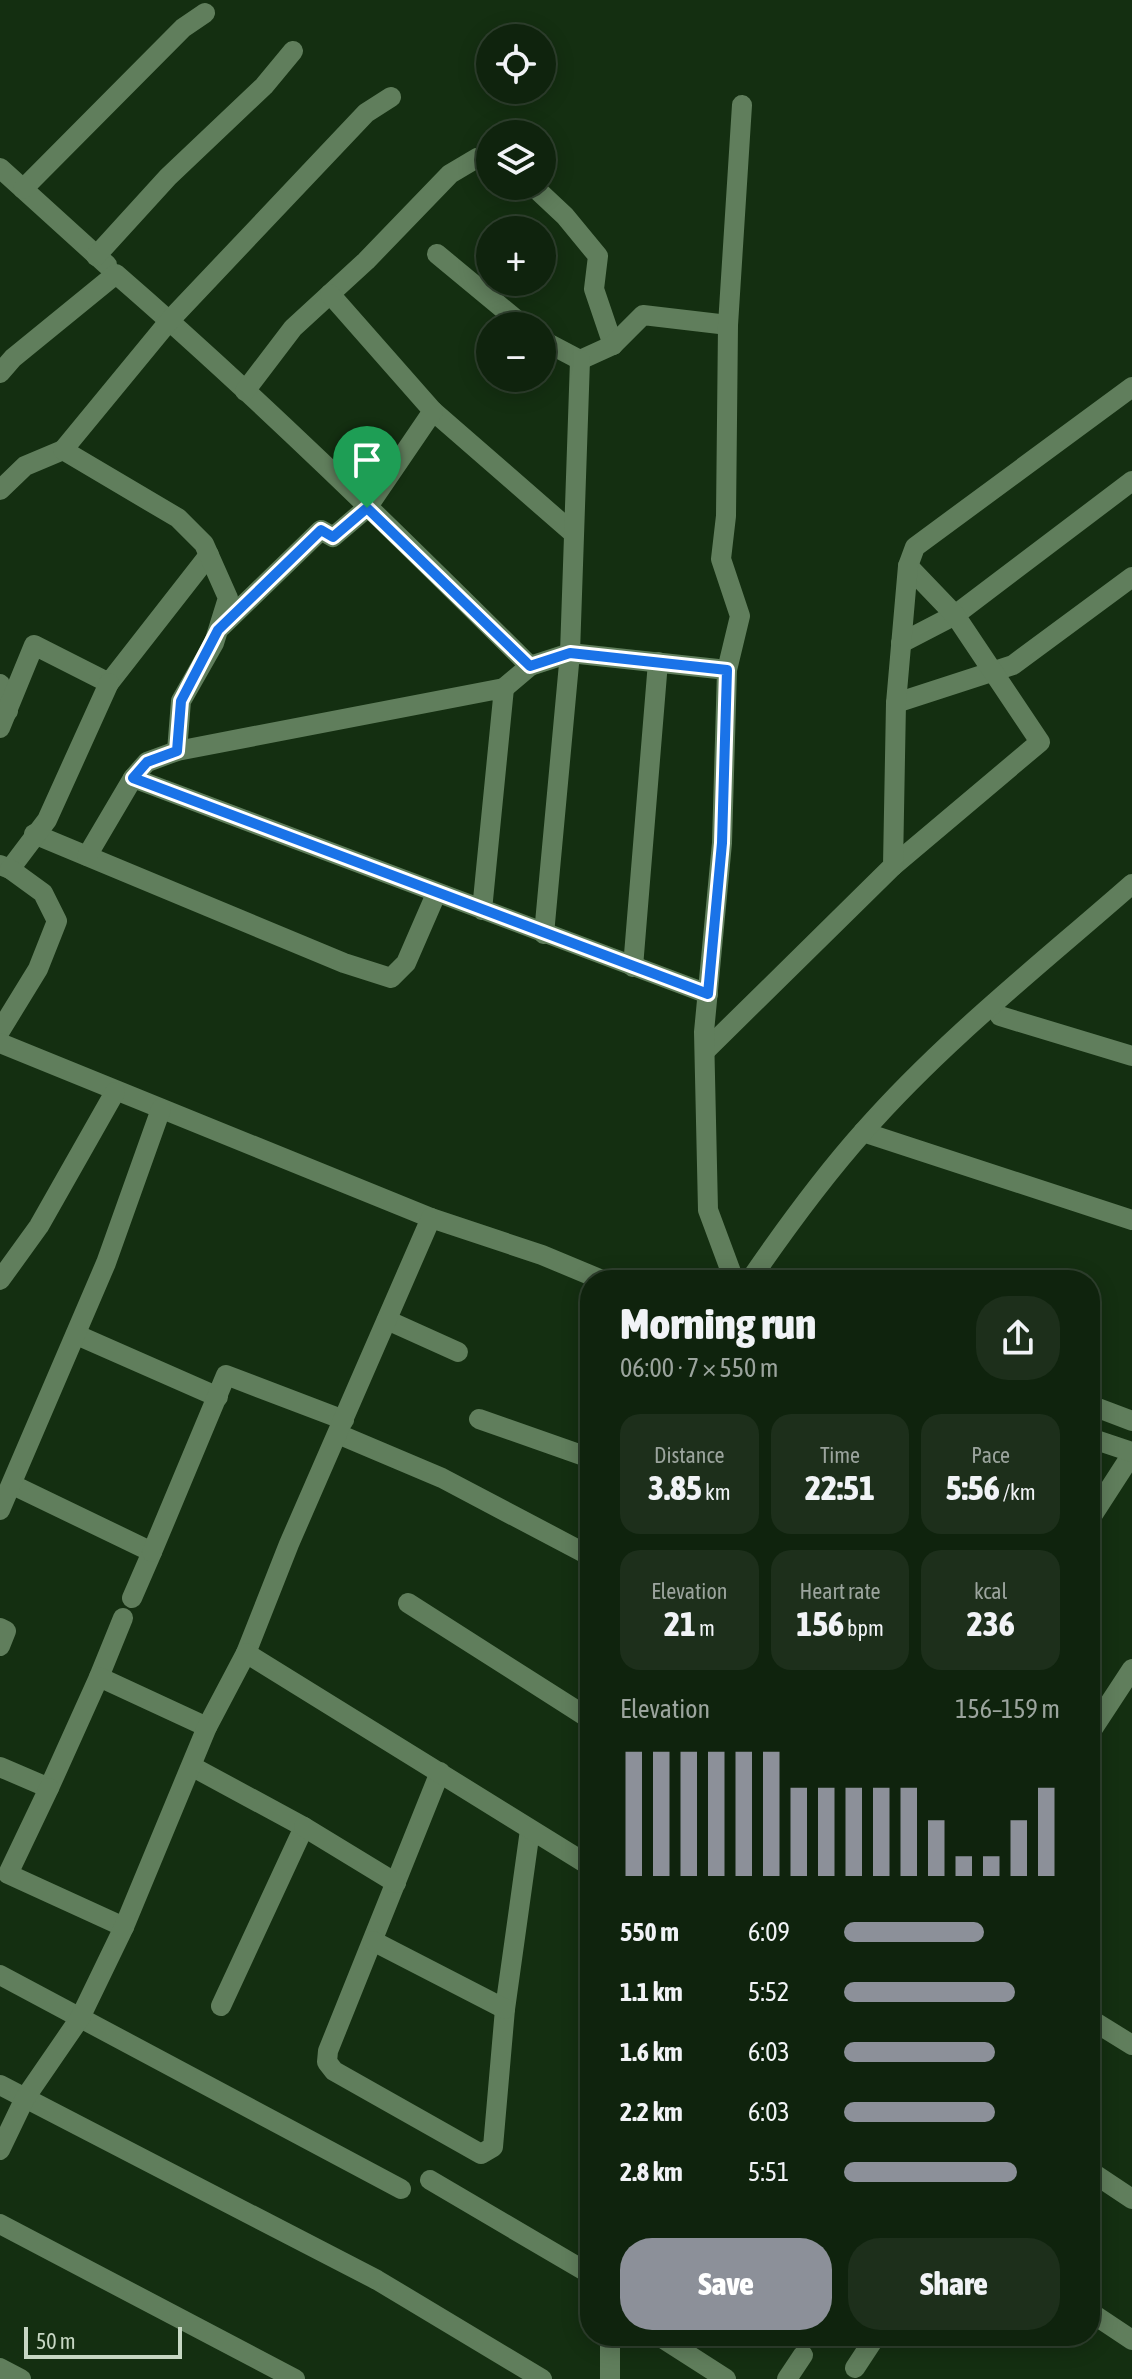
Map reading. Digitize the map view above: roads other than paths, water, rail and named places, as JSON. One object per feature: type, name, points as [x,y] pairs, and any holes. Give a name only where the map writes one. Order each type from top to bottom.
[{"type":"street","points":[[23,189],[183,28],[205,13]]},
{"type":"street","points":[[96,256],[168,177],[264,86],[293,51]]},
{"type":"street","points":[[0,490],[25,466],[63,450],[170,320],[366,113],[391,97]]},
{"type":"street","points":[[730,1270],[708,1210],[705,1051],[722,843],[727,670],[740,616],[721,559],[726,516],[728,325],[742,105]]},
{"type":"street","points":[[245,391],[293,328],[450,174],[476,159]]},
{"type":"street","points":[[0,168],[170,320],[530,666]]},
{"type":"street","points":[[548,200],[598,256],[594,289],[613,345]]},
{"type":"street","points":[[437,254],[507,312]]},
{"type":"street","points":[[4,359],[116,274]]},
{"type":"street","points":[[330,294],[433,411],[573,533]]},
{"type":"street","points":[[580,360],[613,345],[643,315],[728,325]]},
{"type":"street","points":[[556,347],[580,360]]},
{"type":"street","points":[[544,934],[570,653],[573,533],[580,436],[580,360]]},
{"type":"street","points":[[893,866],[896,703],[908,566],[915,547],[1132,387]]},
{"type":"street","points":[[218,630],[321,530],[333,537],[367,508],[433,411]]},
{"type":"street","points":[[63,450],[178,518],[204,544],[228,598],[218,630],[181,701],[177,751]]},
{"type":"street","points":[[901,643],[955,615],[1132,481]]},
{"type":"street","points":[[0,1031],[38,969],[57,921],[43,893],[5,867],[47,820],[109,683],[209,555]]},
{"type":"street","points":[[705,1051],[893,866],[1040,742],[955,615],[908,566]]},
{"type":"street","points":[[896,703],[1013,665],[1132,577]]},
{"type":"street","points":[[3,715],[34,645],[109,683]]},
{"type":"street","points":[[87,856],[133,778],[147,762],[177,751],[286,733],[504,688],[530,666],[570,653],[727,670]]},
{"type":"street","points":[[633,967],[658,662]]},
{"type":"street","points":[[0,684],[3,715]]},
{"type":"street","points":[[482,910],[504,688]]},
{"type":"street","points":[[133,778],[708,994]]},
{"type":"street","points":[[34,834],[344,963],[391,978],[406,963],[436,894]]},
{"type":"street","points":[[758,1270],[863,1132],[989,1010],[1132,884]]},
{"type":"street","points":[[1000,1016],[1132,1056]]},
{"type":"street","points":[[0,1043],[431,1218],[580,1271]]},
{"type":"street","points":[[0,1280],[39,1226],[115,1092]]},
{"type":"street","points":[[0,1510],[77,1335],[161,1109]]},
{"type":"street","points":[[863,1132],[1132,1220]]},
{"type":"street","points":[[0,2150],[25,2098],[80,2018],[124,1927],[193,1767],[207,1727],[246,1653],[289,1544],[431,1218]]},
{"type":"street","points":[[387,1320],[458,1352]]},
{"type":"street","points":[[77,1335],[218,1397]]},
{"type":"street","points":[[132,1598],[226,1375],[341,1427],[580,1551]]},
{"type":"street","points":[[1100,1409],[1132,1421]]},
{"type":"street","points":[[479,1419],[580,1454]]},
{"type":"street","points":[[1100,1442],[1132,1453],[1100,1503]]},
{"type":"street","points":[[13,1485],[152,1552]]},
{"type":"street","points":[[408,1603],[580,1713]]},
{"type":"street","points":[[123,1618],[49,1788],[4,1873],[124,1927]]},
{"type":"street","points":[[0,1628],[6,1631],[0,1646]]},
{"type":"street","points":[[246,1653],[580,1860]]},
{"type":"street","points":[[1100,1718],[1132,1669]]},
{"type":"street","points":[[99,1677],[207,1727]]},
{"type":"street","points":[[0,1767],[49,1788]]},
{"type":"street","points":[[193,1767],[304,1827],[396,1883]]},
{"type":"street","points":[[440,1772],[328,2051],[327,2062],[334,2071],[481,2154],[493,2147],[505,2009],[530,1830]]},
{"type":"street","points":[[221,2006],[304,1827]]},
{"type":"street","points":[[373,1941],[505,2009]]},
{"type":"street","points":[[0,1975],[401,2189]]},
{"type":"street","points":[[1100,2025],[1132,2045]]},
{"type":"street","points":[[0,2085],[377,2280],[542,2379]]},
{"type":"street","points":[[1100,2178],[1132,2199]]},
{"type":"street","points":[[430,2180],[580,2268]]},
{"type":"street","points":[[0,2224],[295,2379]]},
{"type":"street","points":[[1100,2319],[1132,2340]]},
{"type":"street","points":[[610,2346],[610,2379]]},
{"type":"street","points":[[675,2346],[726,2379]]},
{"type":"street","points":[[855,2368],[869,2346]]},
{"type":"street","points":[[787,2379],[803,2355]]},
{"type":"street","points":[[0,2368],[21,2379]]}]
